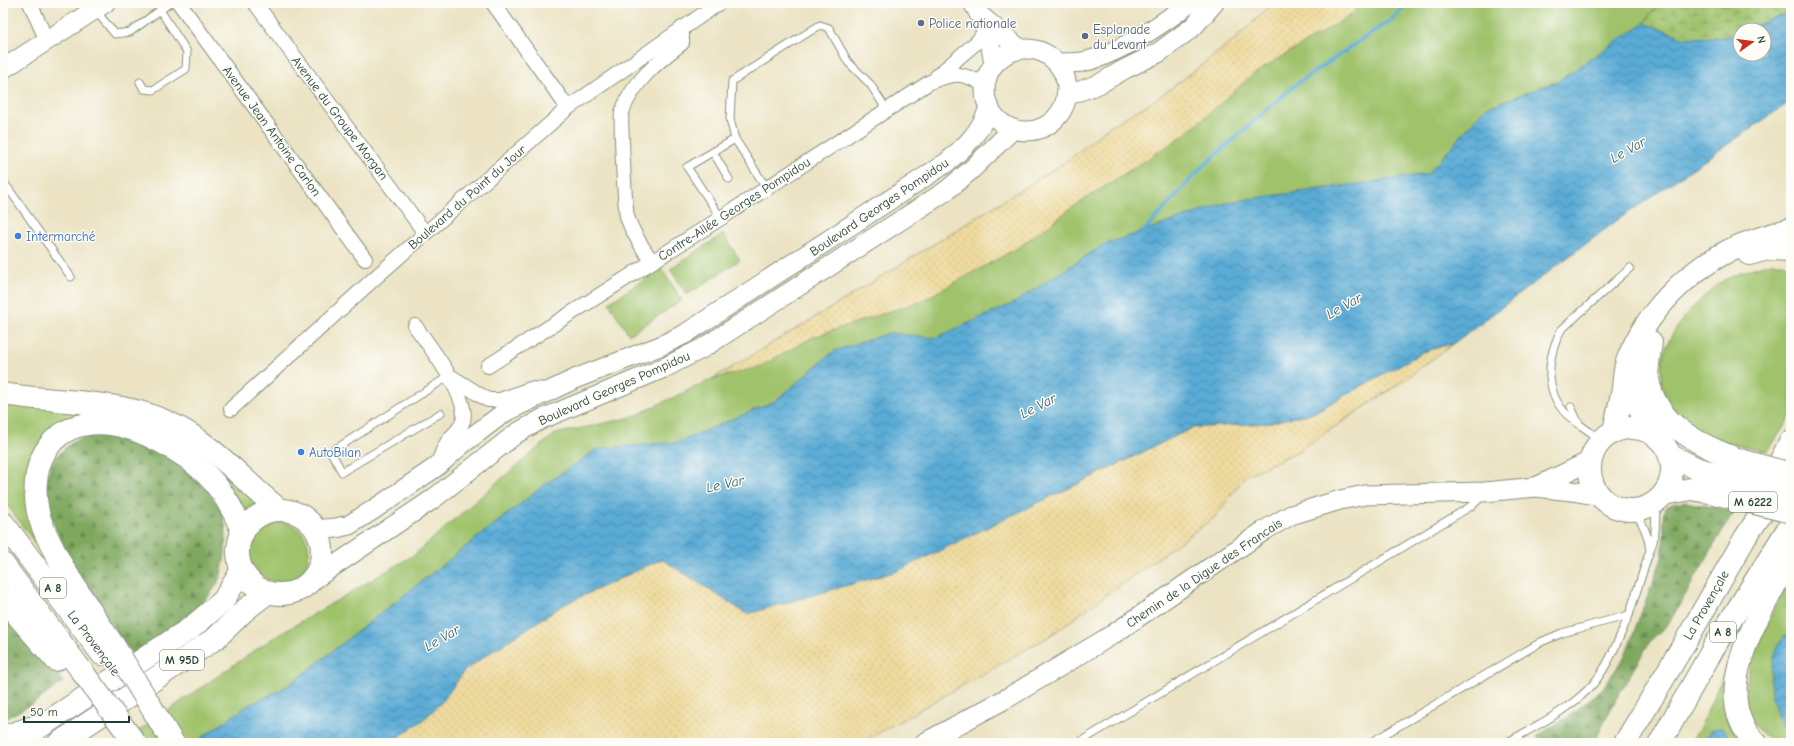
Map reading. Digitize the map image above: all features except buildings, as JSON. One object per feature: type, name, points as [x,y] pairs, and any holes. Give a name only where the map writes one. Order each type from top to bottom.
[{"type":"main road","points":[[1057,63],[1081,62],[1104,55],[1163,22],[1190,3]]},
{"type":"main road","points":[[1066,96],[1099,84],[1158,53],[1193,27],[1214,3]]},
{"type":"main road","points":[[3,69],[100,7]]},
{"type":"main road","points":[[980,16],[1020,49]]},
{"type":"main road","points":[[980,16],[994,64]]},
{"type":"main road","points":[[1020,49],[1040,51],[1057,63],[1063,73],[1066,84],[1066,96],[1062,108],[1056,117],[1047,125],[1030,130],[1013,128],[995,117],[989,108],[985,93],[985,85],[988,74],[994,64],[1010,51],[1020,49]]},
{"type":"main road","name":"Boulevard Georges Pompidou","points":[[315,530],[349,525],[436,467],[460,445],[505,412],[577,378],[660,346],[685,334],[946,163],[966,146],[976,135],[984,122],[989,108]]},
{"type":"main road","name":"Boulevard Georges Pompidou","points":[[313,580],[433,499],[517,433],[542,419],[685,358],[806,282],[946,191],[1013,128]]},
{"type":"main road","points":[[1607,436],[1621,400],[1627,361],[1638,336],[1659,306],[1698,269],[1730,250],[1757,239],[1791,229]]},
{"type":"main road","points":[[1652,433],[1640,410],[1636,393],[1640,365],[1650,342],[1668,314],[1687,294],[1713,273],[1734,260],[1768,249],[1791,250]]},
{"type":"main road","points":[[1650,342],[1648,377],[1650,389],[1657,404],[1670,422],[1689,437],[1708,448],[1726,476],[1791,474]]},
{"type":"main road","points":[[3,394],[104,404],[141,412],[159,419],[183,430],[211,449],[224,459],[258,493],[280,510]]},
{"type":"main road","points":[[172,743],[108,650],[86,606],[49,541],[38,513],[36,492],[37,470],[48,445],[57,438],[76,427],[98,423],[111,424],[143,434],[187,458],[214,482],[223,494],[243,532]]},
{"type":"main road","points":[[1626,427],[1640,428],[1652,433],[1660,439],[1671,456],[1672,469],[1670,482],[1660,498],[1642,509],[1621,509],[1610,504],[1600,496],[1594,486],[1590,474],[1590,461],[1596,446],[1607,436],[1626,427]]},
{"type":"main road","points":[[1745,538],[1762,495],[1791,441]]},
{"type":"main road","name":"M 6222","points":[[1671,456],[1698,469],[1791,491]]},
{"type":"main road","points":[[1536,487],[1590,461]]},
{"type":"main road","name":"La Provençale","points":[[1625,743],[1688,639],[1745,538],[1791,469]]},
{"type":"main road","name":"M 6222","points":[[1660,498],[1691,489],[1726,476],[1791,512]]},
{"type":"main road","points":[[1536,487],[1600,496]]},
{"type":"main road","name":"Chemin de la Digue des Francais","points":[[924,743],[1009,697],[1112,635],[1265,530],[1291,516],[1340,500],[1365,495],[1484,492],[1536,487]]},
{"type":"main road","points":[[280,510],[293,512],[305,518],[320,539],[322,552],[320,565],[313,580],[294,592],[282,594],[268,592],[257,588],[247,578],[242,570],[238,555],[239,544],[243,532],[252,521],[265,513],[280,510]]},
{"type":"main road","name":"La Provençale","points":[[3,523],[108,650]]},
{"type":"main road","name":"A 8","points":[[1660,743],[1717,642],[1791,524]]},
{"type":"main road","points":[[1756,743],[1741,723],[1736,705],[1735,688],[1738,668],[1745,646],[1762,609],[1791,555]]},
{"type":"main road","name":"La Provençale","points":[[3,564],[75,674],[135,743]]},
{"type":"main road","name":"M 95D","points":[[15,743],[191,628],[223,600],[242,570]]},
{"type":"main road","name":"M 95D","points":[[59,743],[216,638],[245,610],[268,592]]},
{"type":"main road","points":[[3,599],[46,646],[75,674],[131,743]]},
{"type":"main road","points":[[3,737],[46,723]]},
{"type":"street","points":[[30,3],[47,41]]},
{"type":"street","name":"Avenue Jean Antoine Carlon","points":[[180,3],[365,259]]},
{"type":"street","name":"Avenue du Groupe Morgan","points":[[255,3],[425,233]]},
{"type":"street","points":[[493,3],[568,108]]},
{"type":"street","name":"Boulevard du Point du Jour","points":[[231,410],[425,233],[568,108],[719,3]]},
{"type":"street","points":[[930,82],[978,41],[980,16]]},
{"type":"street","points":[[652,261],[644,251],[627,216],[622,113],[634,91],[656,63],[682,43],[682,28]]},
{"type":"street","name":"Contre-Allée Georges Pompidou","points":[[488,366],[721,218],[930,82],[949,74],[961,75],[985,85]]},
{"type":"street","points":[[415,326],[450,376],[464,408],[464,421],[458,432],[447,442],[436,467]]},
{"type":"street","points":[[450,376],[488,400],[500,400],[530,388],[551,390]]},
{"type":"lane","points":[[100,7],[115,34],[130,32],[170,3]]},
{"type":"lane","points":[[140,82],[144,89],[153,90],[186,68],[187,52],[160,10]]},
{"type":"lane","points":[[767,188],[734,138],[730,119],[732,80],[820,25],[829,28],[848,62],[870,84],[887,110]]},
{"type":"lane","points":[[721,218],[688,167],[734,138]]},
{"type":"lane","points":[[713,152],[729,179]]},
{"type":"lane","points":[[3,181],[72,277]]},
{"type":"lane","points":[[1607,436],[1579,424],[1568,417],[1564,412],[1550,385],[1550,358],[1554,344],[1561,330],[1630,268]]},
{"type":"lane","points":[[441,413],[342,472],[332,452],[450,376]]},
{"type":"lane","points":[[1571,407],[1579,424]]},
{"type":"lane","points":[[1078,743],[1473,505],[1484,492]]},
{"type":"lane","points":[[1506,743],[1572,703],[1594,683],[1612,655],[1629,615],[1654,540],[1655,511],[1660,498]]},
{"type":"lane","points":[[1633,510],[1641,520],[1646,530],[1650,550]]},
{"type":"lane","points":[[1370,743],[1541,642],[1562,633],[1629,615]]},
{"type":"green space","points":[[1362,3],[1659,3],[1644,23],[1558,81],[1485,108],[1428,174],[1229,202],[1103,245],[1014,303],[935,338],[890,333],[834,351],[775,401],[679,442],[597,449],[547,483],[288,686],[247,706],[194,743],[121,743],[270,640],[414,555],[555,434],[632,417],[712,379],[759,367],[813,337],[923,300],[1019,247],[1073,207],[1184,135],[1255,73],[1351,15]]},
{"type":"green space","points":[[1659,3],[1791,3],[1791,12],[1765,22],[1732,22],[1732,35],[1726,37],[1686,38],[1644,23]]},
{"type":"green space","points":[[723,234],[740,260],[687,295],[670,269]]},
{"type":"green space","points":[[1771,263],[1784,263],[1791,268],[1791,416],[1768,451],[1717,439],[1708,436],[1690,426],[1674,410],[1665,394],[1661,377],[1662,360],[1668,343],[1677,326],[1690,311],[1714,288],[1726,279]]},
{"type":"green space","points":[[661,268],[682,300],[629,335],[609,303]]},
{"type":"green space","points":[[3,402],[68,406],[178,434],[261,504],[243,515],[226,482],[86,413],[69,419],[44,438],[41,546],[39,549],[3,499]]},
{"type":"green space","points":[[104,433],[125,437],[140,443],[167,457],[180,466],[213,498],[220,509],[225,525],[225,554],[221,574],[216,586],[209,596],[189,614],[132,654],[81,578],[72,562],[53,521],[46,497],[48,473],[57,456],[66,447],[81,438]]},
{"type":"green space","points":[[1686,502],[1734,511],[1669,623],[1651,640],[1643,653],[1616,699],[1594,743],[1541,743],[1537,736],[1568,717],[1602,689],[1624,658],[1662,558],[1664,532],[1663,515],[1666,507],[1674,503]]},
{"type":"green space","points":[[279,522],[296,527],[304,535],[309,552],[304,569],[296,577],[279,582],[262,577],[254,569],[249,552],[254,535],[262,527]]},
{"type":"green space","points":[[1791,575],[1791,743],[1775,743],[1762,733],[1753,723],[1747,708],[1745,695],[1751,657]]},
{"type":"green space","points":[[3,609],[24,632],[63,682],[34,703],[3,720]]},
{"type":"green space","points":[[1733,654],[1726,690],[1727,711],[1735,732],[1743,743],[1690,743],[1701,725]]},
{"type":"sand","points":[[1273,3],[1362,3],[1351,15],[1255,73],[1184,135],[1073,207],[1019,247],[923,300],[813,337],[759,367],[712,379],[831,308],[1070,159],[1108,127],[1150,103],[1181,81],[1234,40]]},
{"type":"sand","points":[[1454,343],[1396,386],[1297,452],[1245,476],[1215,517],[1048,637],[861,743],[390,743],[423,720],[443,701],[464,671],[485,656],[565,604],[662,559],[747,614],[1060,493],[1192,428],[1267,423],[1313,413],[1423,352]]},
{"type":"water","name":"Le Var","points":[[1791,12],[1791,101],[1619,219],[1454,343],[1423,352],[1313,413],[1267,423],[1192,428],[898,571],[747,614],[662,559],[565,604],[485,656],[464,671],[443,701],[423,720],[390,743],[194,743],[247,706],[288,686],[547,483],[597,449],[679,442],[775,401],[834,351],[890,333],[935,338],[1014,303],[1103,245],[1229,202],[1428,174],[1485,108],[1558,81],[1644,23],[1686,38],[1726,37],[1732,35],[1732,62],[1772,62],[1772,22],[1765,22]]},
{"type":"water","points":[[1791,634],[1791,731],[1782,726],[1777,715],[1771,692],[1771,669],[1778,647],[1784,636]]},
{"type":"water","points":[[1720,728],[1724,730],[1731,743],[1702,743],[1710,733]]},
{"type":"waterway","points":[[1143,235],[1144,231],[1202,167],[1295,85],[1394,18],[1407,3]]},
{"type":"place","name":"Police nationale","points":[[921,23]]},
{"type":"place","name":"Esplanade du Levant","points":[[1085,36]]},
{"type":"place","name":"Intermarché","points":[[18,236]]},
{"type":"place","name":"AutoBilan","points":[[301,452]]}]
